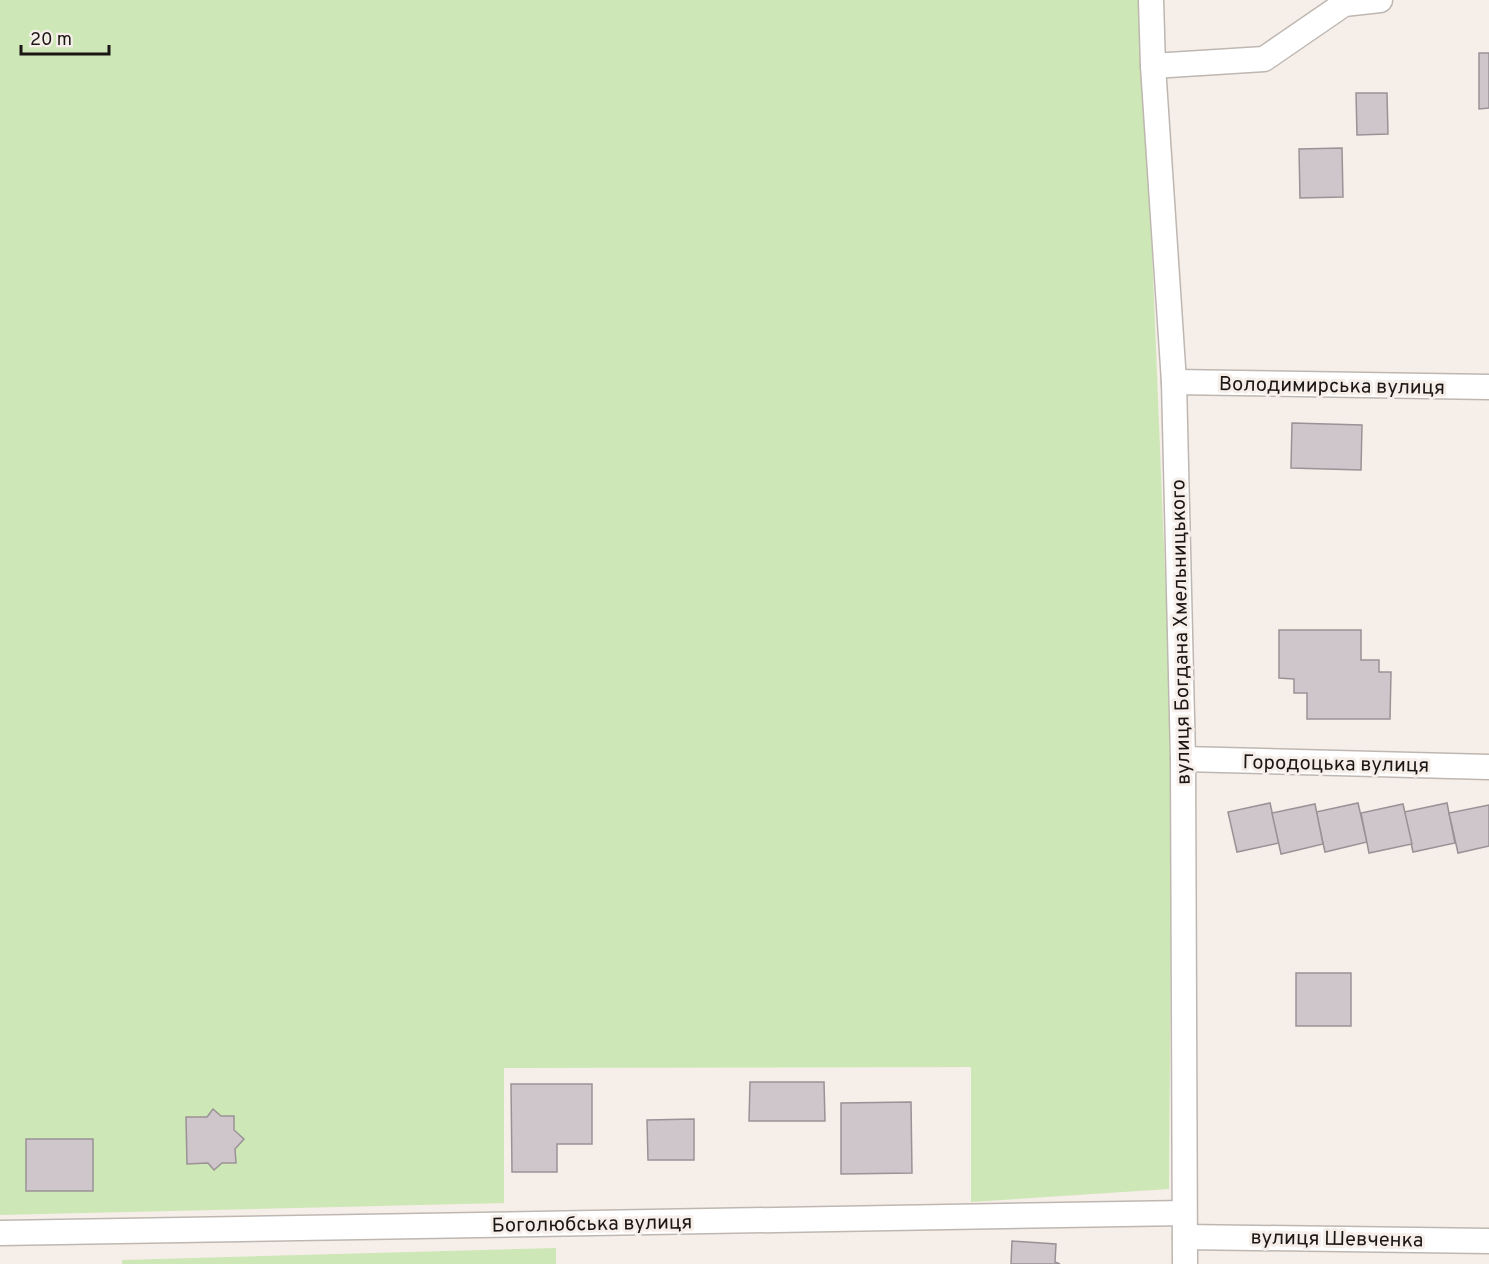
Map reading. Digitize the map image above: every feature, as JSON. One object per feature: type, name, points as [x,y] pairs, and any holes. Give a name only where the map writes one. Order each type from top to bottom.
[{"type":"street","name":"вулиця Богдана Хмельницького","points":[[1151,0],[1153,66],[1174,382],[1183,759],[1185,1264]]},
{"type":"street","points":[[1153,66],[1264,59],[1344,4],[1380,0]]},
{"type":"street","name":"Володимирська вулиця","points":[[1174,382],[1489,387]]},
{"type":"street","name":"Городоцька вулиця","points":[[1183,759],[1489,767]]},
{"type":"street","name":"Боголюбська вулиця","points":[[0,1233],[1184,1213]]},
{"type":"street","name":"вулиця Шевченка","points":[[1185,1237],[1489,1241]]},
{"type":"green space","points":[[0,0],[1142,0],[1172,748],[1169,1189],[971,1202],[971,1067],[504,1068],[504,1203],[0,1215]]},
{"type":"green space","points":[[556,1248],[556,1264],[122,1264],[122,1260]]},
{"type":"building","points":[[1479,53],[1489,53],[1489,108],[1479,109]]},
{"type":"building","points":[[1356,93],[1387,93],[1388,134],[1357,135]]},
{"type":"building","points":[[1342,148],[1343,197],[1300,198],[1299,149]]},
{"type":"building","points":[[1292,423],[1362,425],[1361,470],[1291,468]]},
{"type":"building","points":[[1279,630],[1361,630],[1361,660],[1379,660],[1379,672],[1391,672],[1390,719],[1307,719],[1307,693],[1294,693],[1294,679],[1279,678]]},
{"type":"building","points":[[1270,803],[1279,843],[1237,852],[1228,812]]},
{"type":"building","points":[[1358,803],[1367,842],[1325,852],[1316,812]]},
{"type":"building","points":[[1447,803],[1455,843],[1413,852],[1404,812]]},
{"type":"building","points":[[1315,804],[1323,844],[1281,854],[1272,813]]},
{"type":"building","points":[[1403,804],[1412,844],[1369,853],[1361,813]]},
{"type":"building","points":[[1489,805],[1489,846],[1458,853],[1449,813]]},
{"type":"building","points":[[1296,973],[1351,973],[1351,1026],[1296,1026]]},
{"type":"building","points":[[750,1082],[824,1082],[825,1121],[749,1121]]},
{"type":"building","points":[[511,1084],[592,1084],[592,1144],[557,1144],[557,1172],[512,1172]]},
{"type":"building","points":[[911,1102],[912,1173],[841,1174],[841,1103]]},
{"type":"building","points":[[213,1109],[221,1116],[234,1116],[234,1130],[244,1139],[235,1149],[236,1163],[222,1163],[214,1170],[208,1163],[187,1164],[186,1117],[207,1117]]},
{"type":"building","points":[[694,1119],[694,1160],[648,1160],[647,1120]]},
{"type":"building","points":[[26,1139],[93,1139],[93,1191],[26,1191]]},
{"type":"building","points":[[1012,1241],[1056,1244],[1055,1262],[1060,1264],[1011,1264]]}]
